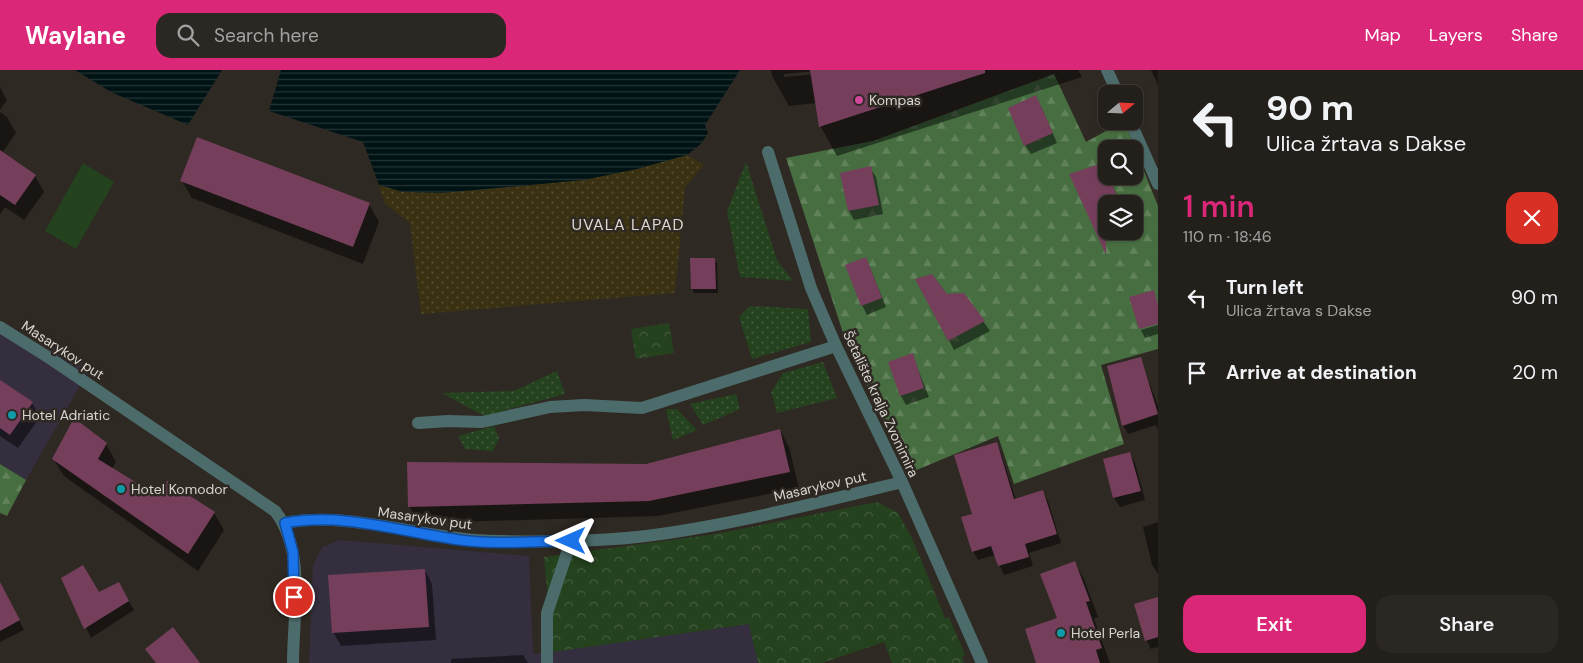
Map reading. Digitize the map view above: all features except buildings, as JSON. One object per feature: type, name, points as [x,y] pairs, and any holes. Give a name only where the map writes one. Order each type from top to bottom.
[{"type":"street","points":[[1107,70],[1114,85]]},
{"type":"street","points":[[1134,130],[1158,184]]},
{"type":"street","name":"Šetalište kralja Zvonimira","points":[[768,152],[793,235],[836,346],[902,482],[982,663]]},
{"type":"street","name":"Masarykov put","points":[[0,327],[51,358],[261,500],[275,511],[285,523],[306,519],[351,521],[462,540],[571,541],[644,536],[744,519],[902,482]]},
{"type":"street","points":[[418,423],[448,420],[482,422],[550,407],[584,405],[642,408],[836,346]]},
{"type":"street","points":[[285,523],[293,552],[293,663]]},
{"type":"street","points":[[547,663],[547,613],[571,541]]},
{"type":"shaded area","points":[[75,70],[222,70],[188,125],[111,92]]},
{"type":"shaded area","points":[[281,70],[740,70],[705,125],[708,133],[702,143],[687,155],[637,169],[584,180],[442,193],[403,192],[379,185],[363,142],[269,111]]},
{"type":"shaded area","points":[[0,327],[40,353],[50,337],[90,368],[26,480],[0,464]]},
{"type":"shaded area","points":[[340,540],[529,556],[533,654],[750,624],[758,663],[309,663],[313,565],[322,547]]},
{"type":"green space","points":[[1054,74],[1086,142],[1108,130],[1128,130],[1132,140],[1098,140],[1098,185],[1143,185],[1143,168],[1158,206],[1158,349],[1101,365],[1124,444],[1014,484],[998,436],[907,474],[845,339],[786,158],[873,141]]},
{"type":"green space","points":[[746,162],[777,260],[793,281],[740,277],[727,211]]},
{"type":"green space","points":[[83,163],[114,182],[76,249],[45,231]]},
{"type":"green space","points":[[750,306],[808,309],[811,342],[752,359],[739,317]]},
{"type":"green space","points":[[669,323],[674,353],[636,359],[631,329]]},
{"type":"green space","points":[[823,362],[837,398],[777,413],[771,392],[783,373]]},
{"type":"green space","points":[[557,371],[565,394],[484,416],[442,393],[514,391]]},
{"type":"green space","points":[[736,394],[740,409],[703,425],[690,404]]},
{"type":"green space","points":[[666,409],[677,409],[697,430],[673,440]]},
{"type":"green space","points":[[494,426],[499,438],[493,451],[465,449],[458,436]]},
{"type":"green space","points":[[0,464],[26,480],[7,516],[0,513]]},
{"type":"green space","points":[[877,502],[898,513],[912,538],[945,618],[949,617],[965,655],[962,656],[964,663],[892,663],[884,642],[822,663],[758,663],[749,624],[553,652],[544,557],[716,534]]},
{"type":"sand","points":[[687,155],[704,165],[685,187],[675,293],[421,314],[410,223],[385,204],[379,185],[406,190],[434,192],[514,187],[614,173]]},
{"type":"place","name":"Kompas","points":[[859,100]]},
{"type":"place","name":"Hotel Adriatic","points":[[12,415]]},
{"type":"place","name":"Hotel Komodor","points":[[121,489]]},
{"type":"place","name":"Hotel Perla","points":[[1061,633]]},
{"type":"district","name":"UVALA LAPAD","points":[[628,224]]},
{"type":"route","points":[[294,597],[293,552],[285,523],[306,519],[351,521],[394,530],[462,540],[571,541]]}]
